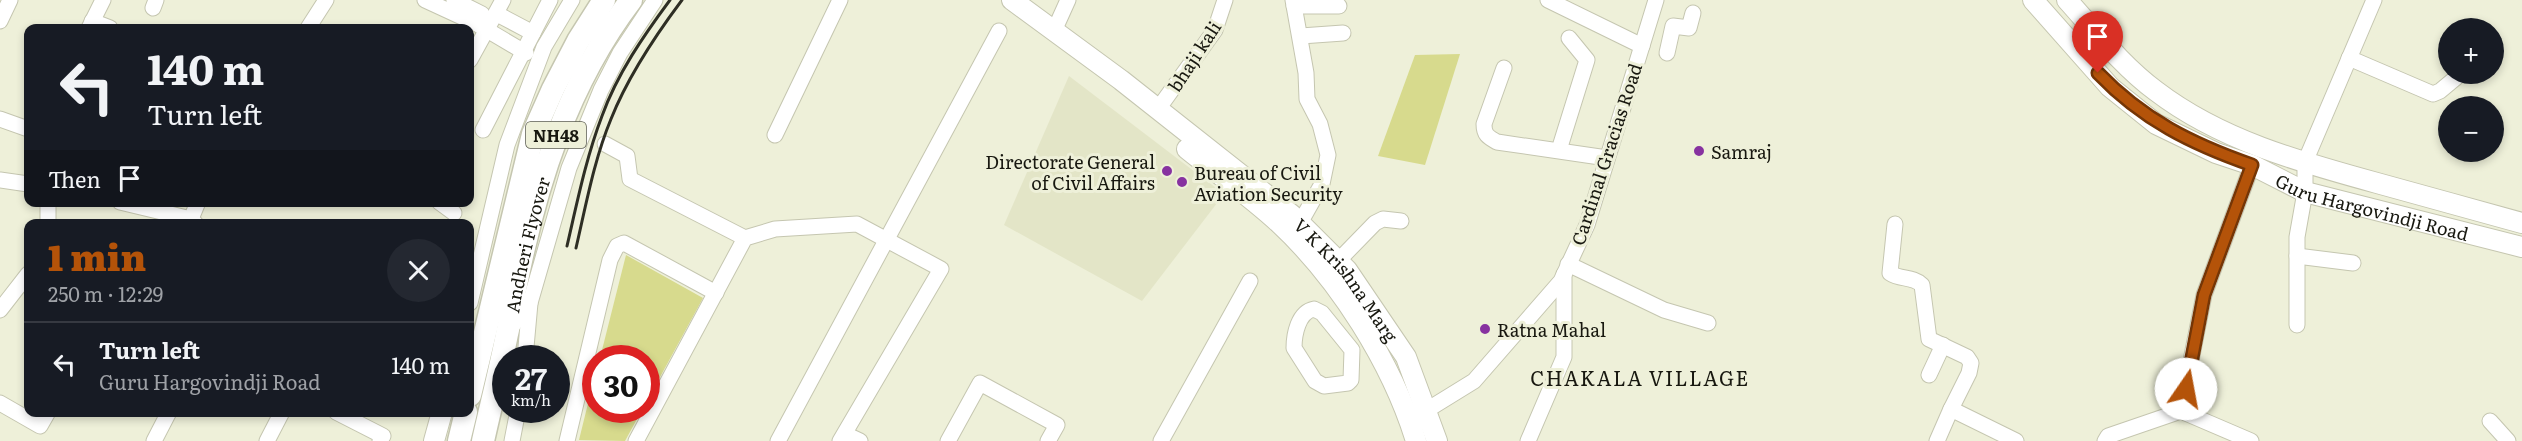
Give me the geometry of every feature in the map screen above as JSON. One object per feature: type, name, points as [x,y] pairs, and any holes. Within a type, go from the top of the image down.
[{"type":"highway","name":"Andheri Flyover","points":[[508,332],[506,282],[533,134],[578,41],[604,0]]},
{"type":"highway","name":"Andheri Flyover","points":[[478,320],[506,282],[554,140],[572,99],[597,51],[631,0]]},
{"type":"highway","name":"NH48","points":[[474,358],[478,320]]},
{"type":"highway","name":"NH48","points":[[483,441],[508,332]]},
{"type":"highway","points":[[459,441],[464,417]]},
{"type":"main road","name":"V K Krishna Marg","points":[[997,0],[1279,223],[1328,274],[1437,441]]},
{"type":"main road","name":"V K Krishna Marg","points":[[1012,0],[1158,109],[1300,223],[1347,270],[1406,357],[1417,412],[1416,441]]},
{"type":"main road","name":"Guru Hargovindji Road","points":[[2033,0],[2110,87],[2156,123],[2216,153],[2252,165],[2305,192],[2522,247]]},
{"type":"main road","name":"Guru Hargovindji Road","points":[[2067,0],[2117,55],[2163,96],[2190,114],[2239,139],[2305,162],[2522,223]]},
{"type":"main road","points":[[434,441],[441,417]]},
{"type":"street","points":[[0,21],[10,0]]},
{"type":"street","points":[[91,24],[103,0]]},
{"type":"street","points":[[311,24],[326,0]]},
{"type":"street","points":[[483,130],[550,0]]},
{"type":"street","points":[[474,286],[507,145],[544,47],[572,0]]},
{"type":"street","points":[[526,345],[530,303],[569,168],[601,90],[620,53],[655,0]]},
{"type":"street","points":[[775,135],[840,0]]},
{"type":"street","points":[[1054,31],[1068,0]]},
{"type":"street","name":"bhaji kali","points":[[1158,109],[1215,30],[1225,0]]},
{"type":"street","points":[[1548,0],[1642,46]]},
{"type":"street","name":"Cardinal Gracias Road","points":[[1417,412],[1474,381],[1561,281],[1587,225],[1656,0]]},
{"type":"street","points":[[2297,325],[2297,237],[2305,192],[2305,162],[2374,0]]},
{"type":"street","points":[[433,1],[456,5],[485,20],[525,52]]},
{"type":"street","points":[[1300,223],[1322,184],[1328,155],[1320,124],[1307,99],[1297,3],[1339,6]]},
{"type":"street","points":[[474,49],[485,20],[503,5],[533,33]]},
{"type":"street","points":[[1650,21],[1689,28],[1694,13]]},
{"type":"street","points":[[1667,53],[1673,26]]},
{"type":"street","points":[[778,441],[999,31]]},
{"type":"street","points":[[1300,36],[1343,33]]},
{"type":"street","points":[[1559,150],[1587,60],[1569,38]]},
{"type":"street","points":[[2349,58],[2433,94],[2448,84]]},
{"type":"street","points":[[1504,68],[1484,124],[1484,132],[1488,137],[1497,142],[1607,158]]},
{"type":"street","points":[[0,119],[24,128]]},
{"type":"street","points":[[605,144],[627,156],[630,178],[745,238],[775,229],[857,224],[941,269],[843,437],[860,441]]},
{"type":"street","points":[[2181,411],[2204,295],[2252,165]]},
{"type":"street","points":[[0,180],[24,183]]},
{"type":"street","points":[[139,207],[185,219]]},
{"type":"street","points":[[446,207],[454,213]]},
{"type":"street","points":[[1338,261],[1374,223],[1383,219],[1401,220]]},
{"type":"street","points":[[1895,224],[1890,273],[1894,276],[1917,280],[1922,285],[1929,339],[1967,357],[1971,363],[1969,373],[1937,441]]},
{"type":"street","points":[[636,441],[745,238]]},
{"type":"street","points":[[567,441],[610,260],[617,246],[624,243],[716,293]]},
{"type":"street","points":[[2297,256],[2354,263]]},
{"type":"street","points":[[1528,441],[1564,357],[1566,269],[1664,310],[1708,323]]},
{"type":"street","points":[[0,310],[24,279]]},
{"type":"street","points":[[1161,441],[1250,280]]},
{"type":"street","points":[[508,332],[530,303]]},
{"type":"street","points":[[1326,317],[1346,303]]},
{"type":"street","points":[[1307,310],[1317,310],[1326,317],[1342,337],[1353,352],[1351,381],[1324,386],[1319,384],[1293,344],[1300,319],[1307,310]]},
{"type":"street","points":[[1342,337],[1360,325]]},
{"type":"street","points":[[1929,375],[1943,345]]},
{"type":"street","points":[[948,441],[980,383],[1057,425],[1048,441]]},
{"type":"street","points":[[0,403],[24,417]]},
{"type":"street","points":[[1951,409],[2016,441]]},
{"type":"street","points":[[2105,441],[2109,436],[2181,411],[2251,441]]},
{"type":"street","points":[[24,417],[40,426],[45,417]]},
{"type":"street","points":[[154,441],[166,417]]},
{"type":"street","points":[[267,441],[279,417]]},
{"type":"street","points":[[345,417],[381,438]]},
{"type":"street","points":[[2490,421],[2508,441]]},
{"type":"street","points":[[512,441],[516,423]]},
{"type":"shaded area","points":[[1069,76],[1224,194],[1142,301],[1004,225]]},
{"type":"green space","points":[[1460,54],[1425,165],[1378,156],[1415,55]]},
{"type":"green space","points":[[626,255],[703,298],[660,377],[660,345],[603,345]]},
{"type":"green space","points":[[583,423],[635,423],[625,441],[579,440]]},
{"type":"railway","points":[[567,246],[587,164],[608,100],[632,55],[670,0]]},
{"type":"railway","points":[[576,248],[595,166],[618,103],[643,57],[682,0]]},
{"type":"place","name":"Samraj","points":[[1699,151]]},
{"type":"place","name":"Directorate General of Civil Affairs","points":[[1167,171]]},
{"type":"place","name":"Bureau of Civil Aviation Security","points":[[1182,182]]},
{"type":"place","name":"Ratna Mahal","points":[[1485,329]]},
{"type":"district","name":"CHAKALA VILLAGE","points":[[1640,377]]},
{"type":"route","points":[[2098,73],[2110,87],[2156,123],[2216,153],[2252,165],[2217,254],[2204,295],[2186,389]]}]
